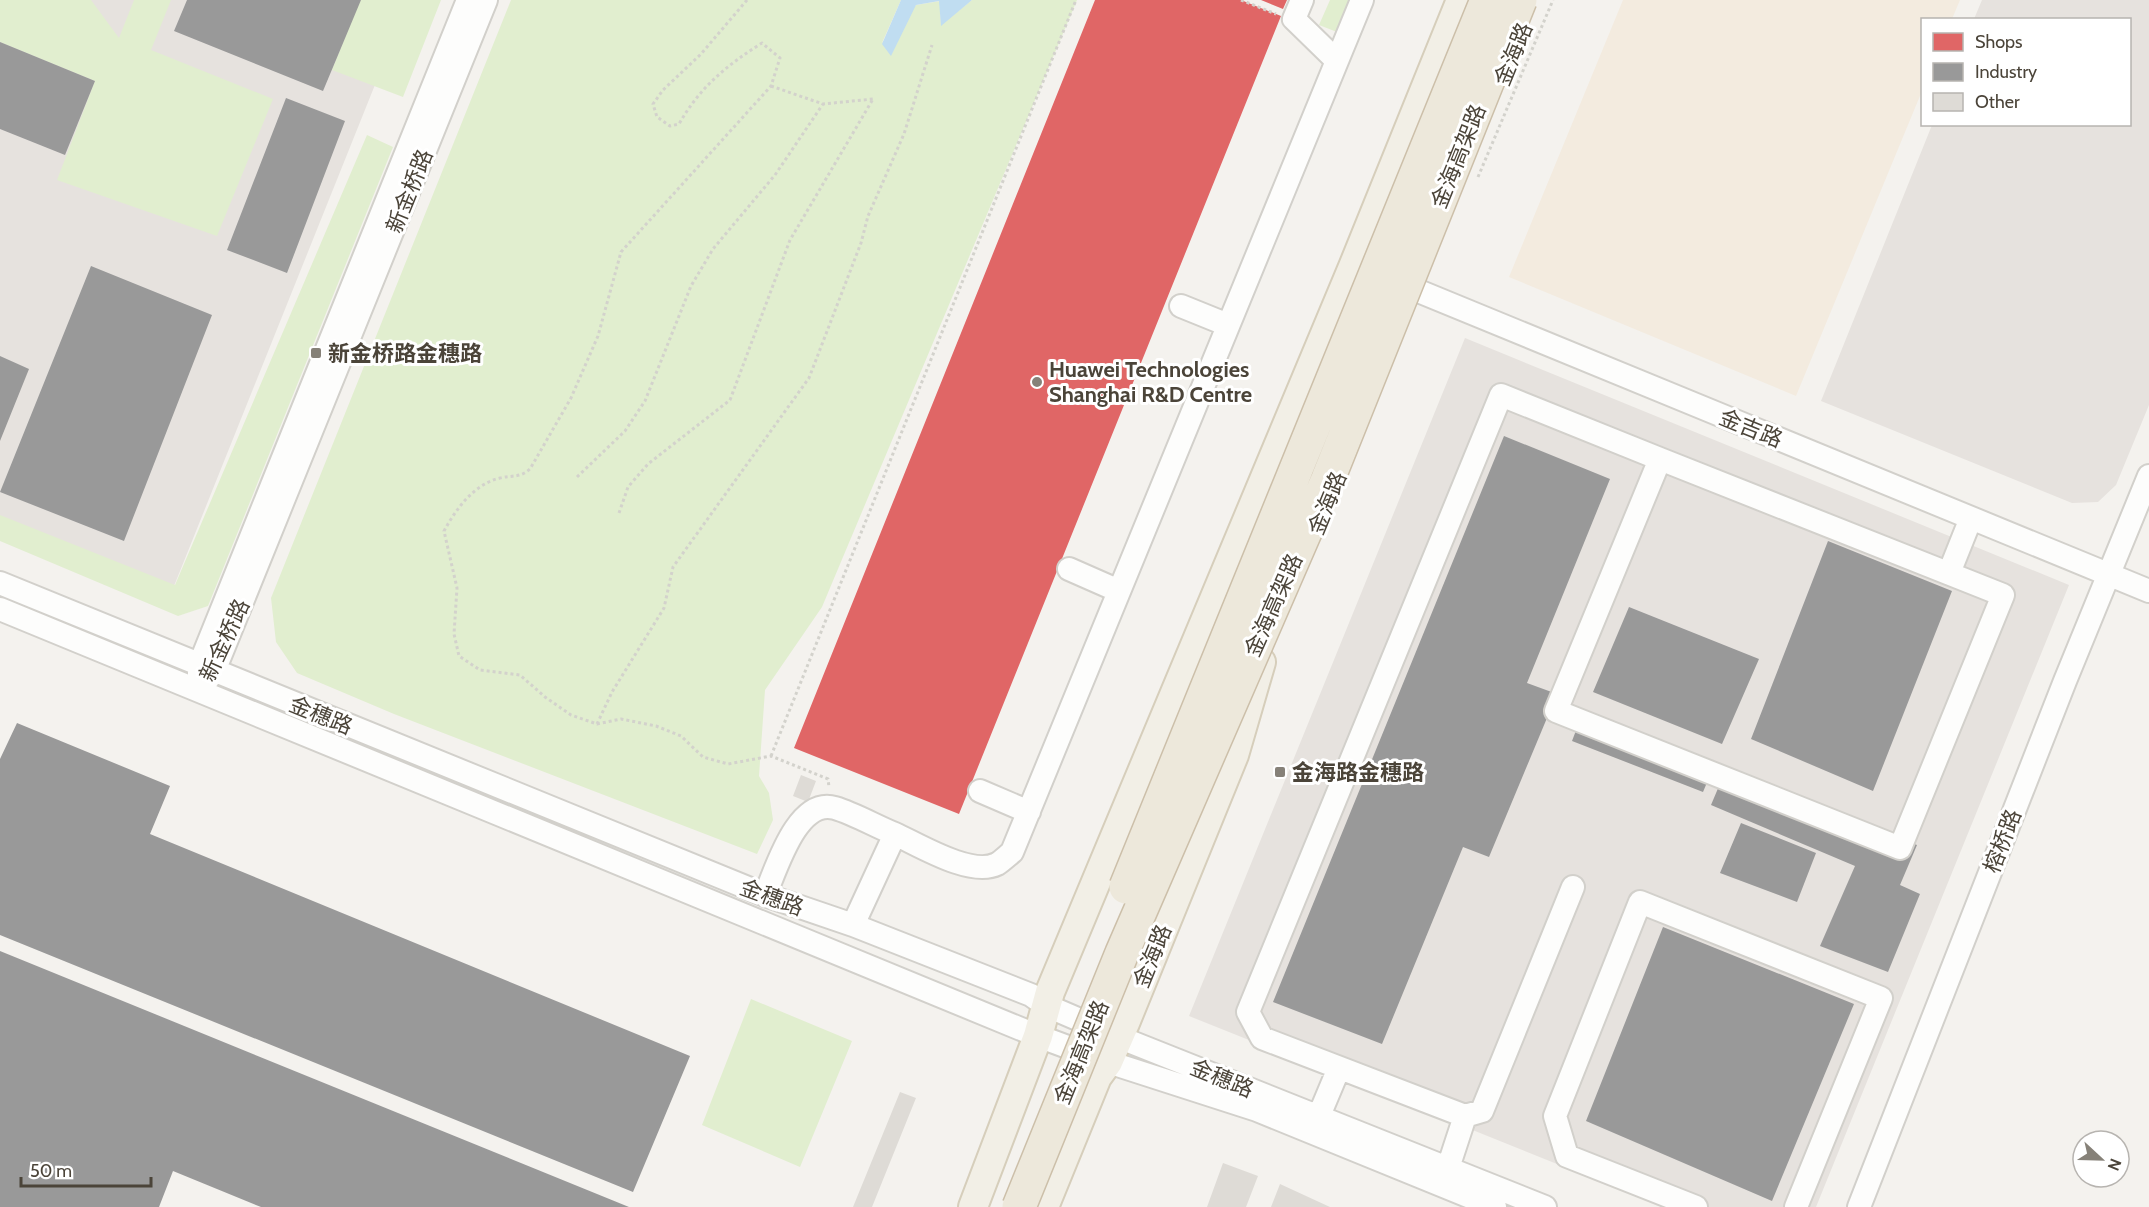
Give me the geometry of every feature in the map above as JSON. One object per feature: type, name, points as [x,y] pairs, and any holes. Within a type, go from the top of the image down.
[{"type":"highway","name":"金海高架路","points":[[996,1207],[1487,0]]},
{"type":"highway","name":"金海高架路","points":[[1019,1207],[1122,953],[1328,479],[1520,0]]},
{"type":"highway","points":[[1030,1207],[1163,892]]},
{"type":"main road","points":[[973,1207],[1038,1036],[1046,1005],[1353,267],[1461,0]]},
{"type":"main road","name":"金海路","points":[[1044,1207],[1097,1077],[1108,1062],[1120,1036],[1234,755],[1260,665],[1534,0]]},
{"type":"street","name":"新金桥路","points":[[199,691],[468,0]]},
{"type":"street","name":"新金桥路","points":[[206,669],[486,0]]},
{"type":"street","points":[[765,895],[791,833],[816,809],[833,807],[960,863],[978,868],[996,864],[1012,852],[1362,0]]},
{"type":"street","points":[[1298,9],[1336,60]]},
{"type":"street","name":"金吉路","points":[[1353,267],[1415,290],[2149,591]]},
{"type":"street","points":[[1181,306],[1228,325]]},
{"type":"street","points":[[1573,887],[1482,1111],[1465,1116],[1262,1038],[1248,1012],[1501,395],[2003,595],[1900,848],[1556,711],[1660,459]]},
{"type":"street","name":"榕桥路","points":[[1859,1207],[2149,477]]},
{"type":"street","points":[[1949,573],[1971,518]]},
{"type":"street","points":[[1069,569],[1119,591]]},
{"type":"street","name":"金穗路","points":[[0,583],[206,669],[765,895],[853,925],[1031,995],[1046,1005],[1120,1036],[1495,1207]]},
{"type":"street","name":"金穗路","points":[[0,609],[1038,1036],[1108,1062],[1257,1110],[1316,1125],[1448,1168],[1545,1207]]},
{"type":"street","points":[[980,791],[1029,812]]},
{"type":"street","points":[[853,925],[895,834]]},
{"type":"street","points":[[1696,1207],[1672,1203],[1567,1156],[1555,1116],[1640,902],[1881,998],[1796,1207]]},
{"type":"street","points":[[1316,1125],[1339,1068]]},
{"type":"street","points":[[1448,1168],[1465,1116]]},
{"type":"path","points":[[747,0],[700,54],[663,90],[653,104],[657,117],[670,126],[679,124],[693,100],[720,70],[762,43],[780,58],[771,86],[621,252],[598,336],[571,398],[530,469],[521,476],[500,478],[487,483],[458,505],[444,531],[457,588],[454,634],[459,656],[480,670],[520,675],[545,698],[571,715],[597,723],[621,719],[656,726],[681,736],[703,757],[728,764],[771,756],[828,779],[833,807]]},
{"type":"path","points":[[771,756],[1076,0]]},
{"type":"path","points":[[1241,0],[1281,16],[1298,9]]},
{"type":"path","points":[[1474,186],[1553,0]]},
{"type":"path","points":[[597,723],[612,692],[664,608],[673,567],[809,378],[861,243],[867,216],[904,134],[932,45]]},
{"type":"path","points":[[619,513],[628,487],[648,464],[730,400],[790,240],[873,99],[822,104],[771,86]]},
{"type":"path","points":[[577,477],[625,431],[645,401],[691,286],[713,249],[775,175],[822,104]]},
{"type":"shaded area","points":[[0,0],[409,0],[174,586],[0,516]]},
{"type":"shaded area","points":[[1623,0],[1960,0],[1952,18],[1921,18],[1921,93],[1796,396],[1509,277]]},
{"type":"shaded area","points":[[1982,0],[2149,0],[2149,405],[2116,485],[2098,502],[2072,503],[1821,401],[1932,126],[2131,126],[2131,18],[1974,18]]},
{"type":"shaded area","points":[[1465,338],[2069,585],[1816,1207],[1664,1207],[1189,1016]]},
{"type":"green space","points":[[0,0],[91,0],[119,38],[134,0],[171,0],[151,50],[273,99],[217,236],[57,180],[95,81],[0,42]]},
{"type":"green space","points":[[360,0],[441,0],[403,97],[332,70]]},
{"type":"green space","points":[[511,0],[901,0],[882,43],[916,5],[940,1],[941,25],[972,0],[1077,0],[822,607],[765,690],[759,776],[769,793],[773,820],[757,854],[394,714],[297,673],[276,642],[271,598]]},
{"type":"green space","points":[[1330,0],[1350,0],[1337,32],[1319,25]]},
{"type":"green space","points":[[367,135],[393,147],[208,606],[178,616],[0,541],[0,515],[175,585]]},
{"type":"green space","points":[[751,999],[852,1041],[800,1167],[702,1125]]},
{"type":"water","points":[[901,0],[972,0],[941,26],[939,1],[916,5],[891,56],[882,44]]},
{"type":"building: Shops","name":"Huawei Technologies Shanghai R&D Centre","points":[[1095,0],[1241,0],[1281,16],[959,814],[794,748]]},
{"type":"building: Shops","points":[[1261,0],[1287,0],[1283,9]]},
{"type":"building: Industry","points":[[187,0],[361,0],[323,91],[174,31]]},
{"type":"building: Industry","points":[[0,42],[95,81],[65,155],[0,129]]},
{"type":"building: Industry","points":[[286,98],[345,121],[287,273],[227,250]]},
{"type":"building: Industry","points":[[91,266],[212,315],[124,541],[0,492]]},
{"type":"building: Industry","points":[[0,356],[29,369],[0,441]]},
{"type":"building: Industry","points":[[1504,436],[1610,479],[1527,683],[1557,694],[1489,857],[1463,847],[1382,1044],[1273,1002]]},
{"type":"building: Industry","points":[[1828,541],[1952,591],[1873,791],[1751,739]]},
{"type":"building: Industry","points":[[1629,607],[1759,659],[1722,744],[1593,692]]},
{"type":"building: Industry","points":[[1580,720],[1711,773],[1703,792],[1572,741]]},
{"type":"building: Industry","points":[[17,723],[170,786],[150,834],[690,1056],[633,1192],[0,935],[0,759]]},
{"type":"building: Industry","points":[[1727,767],[1917,845],[1900,885],[1920,894],[1888,972],[1820,946],[1855,866],[1711,805]]},
{"type":"building: Industry","points":[[1741,823],[1816,853],[1797,902],[1720,873]]},
{"type":"building: Industry","points":[[1663,927],[1854,1004],[1772,1201],[1586,1121]]},
{"type":"building: Industry","points":[[0,951],[629,1207],[261,1207],[173,1171],[159,1207],[0,1207]]},
{"type":"building: Other","points":[[801,775],[816,781],[808,802],[793,796]]},
{"type":"building: Other","points":[[900,1092],[916,1098],[872,1207],[853,1207]]},
{"type":"building: Other","points":[[1223,1163],[1258,1176],[1246,1207],[1207,1207]]},
{"type":"building: Other","points":[[1280,1184],[1330,1207],[1271,1207]]},
{"type":"place","name":"新金桥路金穗路","points":[[316,353]]},
{"type":"place","name":"Huawei Technologies Shanghai R&D Centre","points":[[1037,382]]},
{"type":"place","name":"金海路金穗路","points":[[1280,772]]}]
